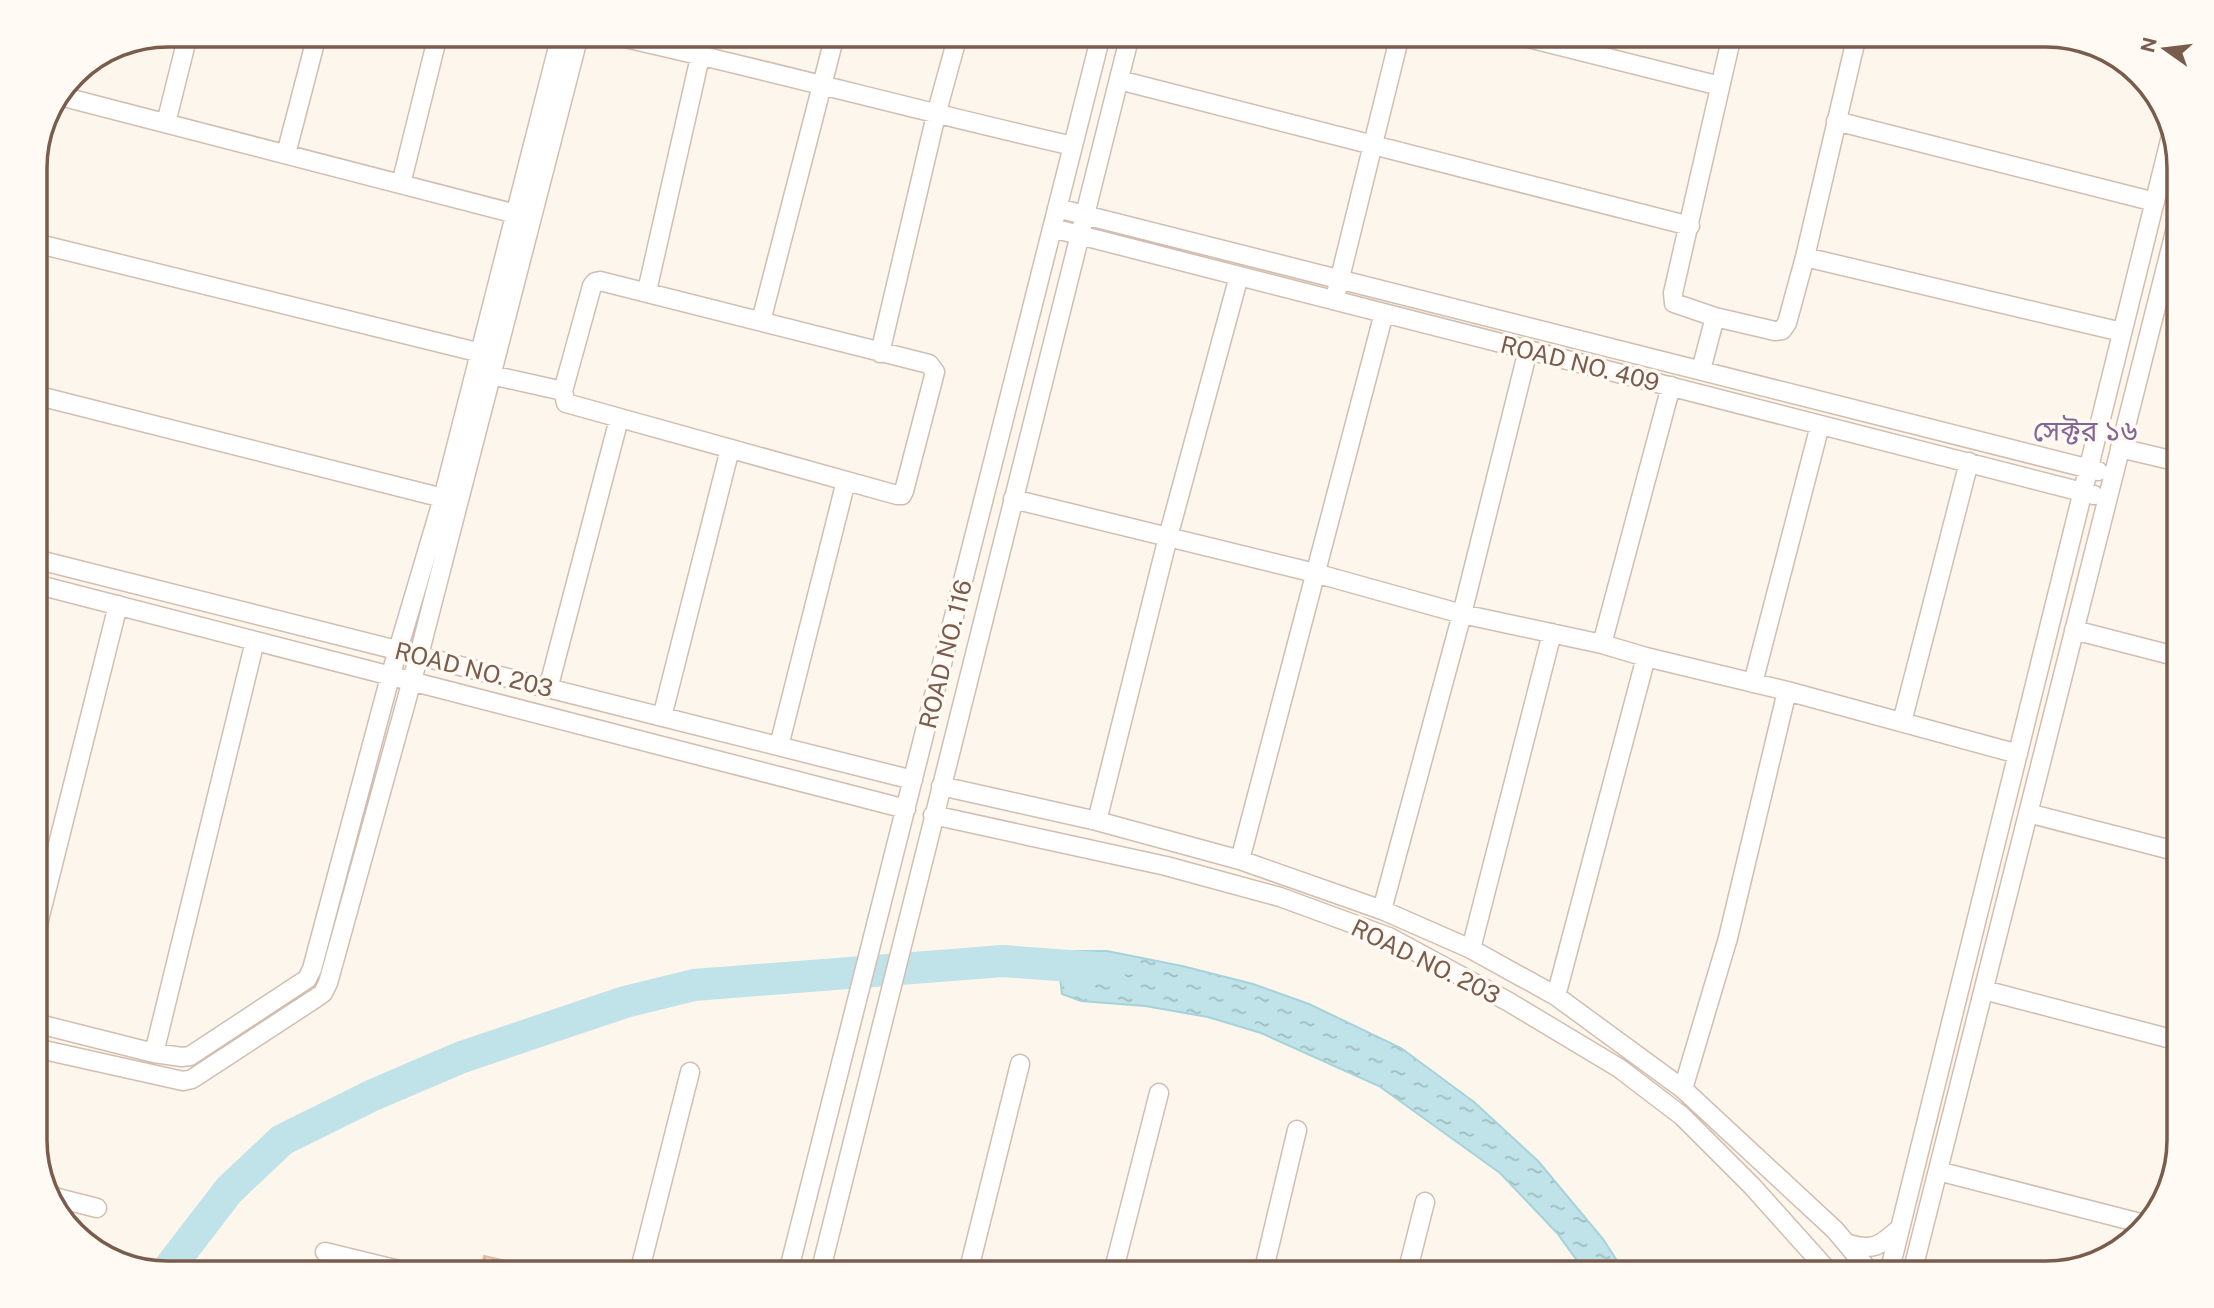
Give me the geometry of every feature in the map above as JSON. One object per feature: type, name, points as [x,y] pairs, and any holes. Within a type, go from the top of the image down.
[{"type":"street","points":[[166,123],[185,47]]},
{"type":"street","points":[[286,154],[314,47]]},
{"type":"street","points":[[401,184],[435,47]]},
{"type":"street","points":[[48,1026],[154,1053],[190,1056],[307,979],[312,969],[390,677],[443,498],[558,47]]},
{"type":"street","points":[[48,1051],[175,1082],[183,1081],[192,1079],[323,993],[332,970],[419,655],[576,47]]},
{"type":"street","points":[[667,47],[936,115],[1073,146]]},
{"type":"street","points":[[647,291],[702,47]]},
{"type":"street","points":[[761,321],[832,47]]},
{"type":"street","points":[[880,353],[955,47]]},
{"type":"street","name":"ROAD NO. 116","points":[[791,1261],[1098,47]]},
{"type":"street","name":"ROAD NO. 116","points":[[823,1261],[1127,47]]},
{"type":"street","points":[[1335,300],[1397,47]]},
{"type":"street","points":[[1564,47],[1720,86]]},
{"type":"street","points":[[1729,47],[1673,293],[1674,303],[1715,317],[1774,331],[1782,330],[1787,323],[1854,47]]},
{"type":"street","points":[[1119,80],[1690,226]]},
{"type":"street","points":[[70,99],[516,214]]},
{"type":"street","points":[[1836,121],[2155,202]]},
{"type":"street","points":[[1892,1261],[2166,158]]},
{"type":"street","name":"ROAD NO. 409","points":[[1057,208],[2113,474]]},
{"type":"street","name":"ROAD NO. 409","points":[[1052,228],[2108,498]]},
{"type":"street","points":[[48,246],[481,353]]},
{"type":"street","points":[[1805,257],[2122,332]]},
{"type":"street","points":[[1097,821],[1168,537],[1239,276]]},
{"type":"street","points":[[595,282],[647,291],[761,321],[929,364],[935,372],[902,495],[566,403],[563,391],[595,282]]},
{"type":"street","points":[[1915,1261],[2113,474],[2166,290]]},
{"type":"street","points":[[1240,860],[1384,313]]},
{"type":"street","points":[[1702,370],[1715,317]]},
{"type":"street","points":[[1382,909],[1462,614],[1528,350]]},
{"type":"street","points":[[491,375],[563,391]]},
{"type":"street","points":[[1602,644],[1671,386]]},
{"type":"street","points":[[48,398],[443,498]]},
{"type":"street","points":[[548,689],[619,419]]},
{"type":"street","points":[[1753,683],[1820,425]]},
{"type":"street","points":[[2120,448],[2166,460]]},
{"type":"street","points":[[662,717],[730,449]]},
{"type":"street","points":[[1902,722],[1969,463]]},
{"type":"street","points":[[779,746],[846,481]]},
{"type":"street","points":[[1013,499],[1315,573],[1462,614],[1602,644],[2018,754]]},
{"type":"street","name":"ROAD NO. 203","points":[[48,562],[913,780]]},
{"type":"street","name":"ROAD NO. 203","points":[[48,587],[906,808]]},
{"type":"street","points":[[48,884],[118,605]]},
{"type":"street","points":[[2074,630],[2167,654]]},
{"type":"street","points":[[1471,948],[1552,633]]},
{"type":"street","points":[[154,1053],[255,640]]},
{"type":"street","points":[[1556,996],[1646,657]]},
{"type":"street","points":[[1683,1089],[1728,938],[1787,691]]},
{"type":"street","points":[[941,786],[1097,821],[1240,860],[1382,909],[1471,948],[1556,996],[1683,1089],[1846,1243],[1861,1261]]},
{"type":"street","points":[[2028,813],[2167,849]]},
{"type":"street","name":"ROAD NO. 203","points":[[933,815],[1191,872],[1280,897],[1389,937],[1508,1002],[1619,1068],[1682,1116],[1752,1186],[1819,1261]]},
{"type":"street","points":[[1983,990],[2167,1038]]},
{"type":"street","points":[[971,1261],[1020,1064]]},
{"type":"street","points":[[642,1261],[690,1072]]},
{"type":"street","points":[[1116,1261],[1159,1093]]},
{"type":"street","points":[[1266,1261],[1297,1130]]},
{"type":"street","points":[[1938,1171],[2134,1221]]},
{"type":"street","points":[[64,1200],[97,1208]]},
{"type":"street","points":[[1410,1261],[1425,1202]]},
{"type":"street","points":[[1846,1243],[1863,1249],[1877,1247],[1900,1228]]},
{"type":"street","points":[[325,1252],[362,1261]]},
{"type":"water","points":[[1074,951],[1107,951],[1182,966],[1253,984],[1309,1004],[1401,1048],[1474,1102],[1538,1161],[1603,1239],[1617,1261],[1577,1261],[1557,1233],[1500,1173],[1379,1086],[1261,1033],[1208,1017],[1145,1006],[1081,1001],[1062,994],[1060,977]]},
{"type":"building","points":[[484,1256],[506,1261],[483,1261]]},
{"type":"waterway","points":[[174,1261],[229,1190],[282,1140],[373,1095],[462,1057],[625,1002],[694,985],[1003,961],[1110,969]]},
{"type":"district","name":"সেক্টর ১৬","points":[[2085,430]]}]
